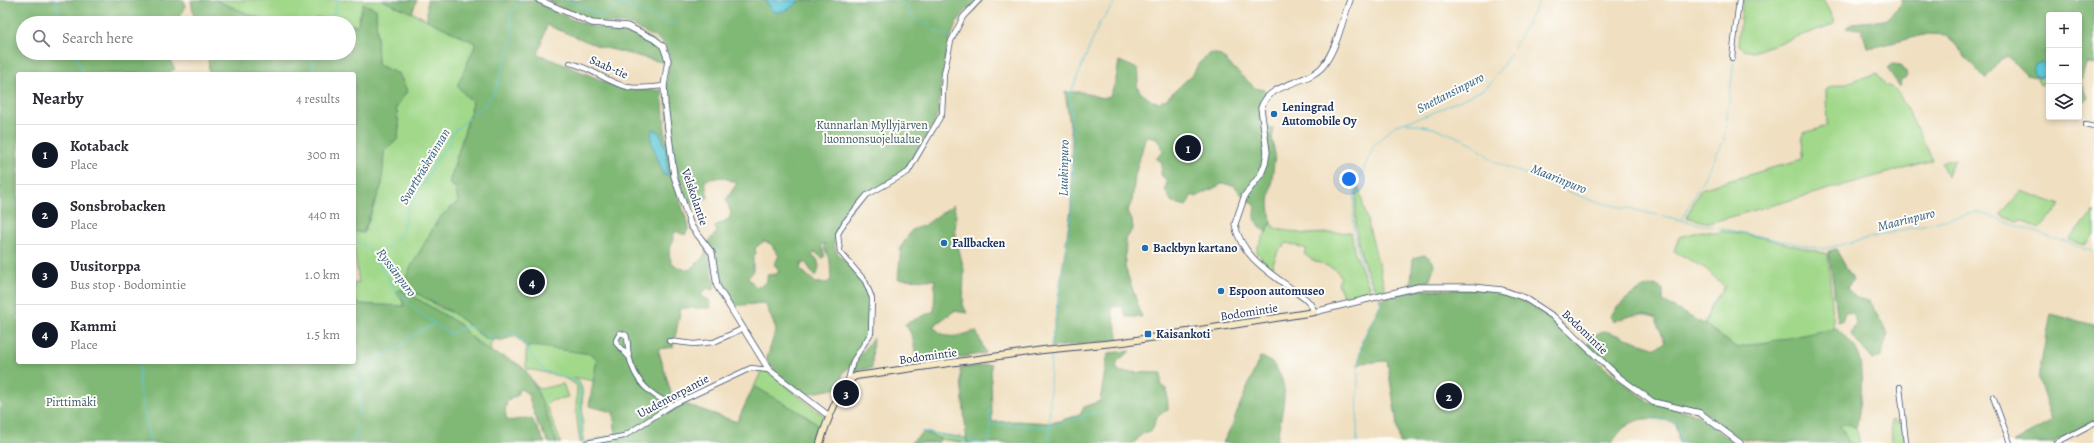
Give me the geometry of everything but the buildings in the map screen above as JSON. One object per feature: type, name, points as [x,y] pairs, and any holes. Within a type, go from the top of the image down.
[{"type":"main road","name":"Bodomintie","points":[[848,380],[860,376],[1043,350],[1124,342],[1314,312]]},
{"type":"main road","points":[[820,443],[829,416],[848,380]]},
{"type":"street","name":"Velskolantie","points":[[539,0],[592,24],[627,26],[660,43],[667,55],[664,86],[667,129],[677,184],[691,226],[712,253],[717,286],[742,329],[770,370],[829,416]]},
{"type":"street","points":[[848,380],[854,361],[871,333],[872,298],[865,281],[840,252],[838,234],[867,195],[908,172],[942,114],[944,74],[953,36],[963,17],[979,0]]},
{"type":"street","points":[[1314,312],[1309,302],[1253,260],[1245,247],[1235,224],[1250,185],[1261,174],[1266,164],[1267,152],[1261,108],[1263,102],[1268,95],[1309,76],[1322,66],[1332,50],[1350,0]]},
{"type":"street","points":[[1732,58],[1738,0]]},
{"type":"street","name":"Saab-tie","points":[[570,63],[580,65],[622,86],[636,88],[664,86]]},
{"type":"street","points":[[2085,125],[2094,127]]},
{"type":"street","name":"Bodomintie","points":[[1314,312],[1418,287],[1473,287],[1502,290],[1525,298],[1554,316],[1568,328],[1597,359],[1647,398],[1663,406],[1700,413],[1740,443]]},
{"type":"street","points":[[669,341],[694,344],[714,342],[742,329]]},
{"type":"street","points":[[628,356],[628,340],[626,335],[620,333],[616,343],[628,356],[641,385],[656,397],[672,405]]},
{"type":"street","name":"Uudentorpantie","points":[[586,443],[624,436],[672,405],[751,368],[770,370]]},
{"type":"street","points":[[1900,387],[1906,443]]},
{"type":"street","points":[[1993,397],[2010,443]]},
{"type":"street","points":[[2056,443],[2094,423]]},
{"type":"green space","name":"Pirttimäki","points":[[0,0],[184,0],[185,7],[180,16],[16,16],[16,60],[171,60],[175,69],[170,72],[16,72],[16,364],[356,364],[356,300],[358,304],[404,306],[402,299],[396,292],[401,289],[461,325],[471,337],[484,348],[520,365],[528,374],[538,392],[557,443],[549,443],[537,422],[528,394],[521,389],[518,390],[518,395],[507,401],[505,411],[507,420],[526,418],[532,419],[545,443],[0,443]]},
{"type":"green space","points":[[191,0],[215,0],[253,16],[194,16]]},
{"type":"green space","points":[[215,0],[381,0],[398,6],[475,42],[473,103],[449,183],[456,188],[458,202],[439,218],[405,280],[438,307],[453,313],[486,339],[494,340],[490,344],[491,352],[465,332],[461,325],[401,289],[397,292],[402,299],[404,307],[358,304],[356,300],[356,283],[359,283],[356,263],[356,231],[364,233],[382,184],[384,151],[398,139],[399,125],[396,108],[407,91],[399,74],[378,65],[376,9],[357,26],[356,16],[253,16]]},
{"type":"green space","points":[[381,0],[417,0],[412,13]]},
{"type":"green space","points":[[427,0],[535,0],[555,12],[591,26],[618,27],[635,31],[653,40],[661,48],[664,53],[665,63],[598,46],[547,25],[538,54],[625,90],[662,90],[665,130],[672,177],[689,227],[685,235],[675,231],[669,254],[671,262],[679,268],[689,270],[702,259],[707,250],[715,287],[713,290],[707,288],[701,296],[709,300],[711,308],[681,308],[673,347],[658,349],[673,400],[737,422],[754,386],[806,416],[821,427],[817,443],[619,443],[616,434],[613,412],[589,406],[597,359],[591,354],[533,346],[526,348],[516,336],[502,340],[486,339],[453,313],[410,290],[405,280],[408,272],[439,218],[458,202],[456,188],[449,184],[473,103],[457,86],[475,43],[427,20]]},
{"type":"green space","name":"Kunnarlan Myllyjärven luonnonsuojelualue","points":[[547,0],[765,0],[766,3],[795,5],[800,0],[983,0],[971,14],[968,8],[957,22],[949,41],[942,75],[938,112],[934,124],[904,172],[871,191],[857,202],[836,228],[834,245],[838,254],[863,281],[871,303],[869,334],[849,368],[844,371],[838,388],[802,395],[766,361],[776,329],[765,303],[731,306],[719,285],[707,243],[717,232],[715,226],[729,219],[731,213],[726,200],[737,183],[722,177],[705,180],[708,198],[687,205],[675,164],[668,120],[666,86],[670,58],[665,45],[658,39],[633,26],[623,23],[597,23],[567,11]],"holes":[[[764,241],[771,244],[779,256],[774,264],[779,270],[777,274],[767,275],[767,281],[761,286],[756,287],[748,278],[753,272],[753,257],[756,254],[755,248]],[[825,243],[824,248],[830,261],[831,279],[827,283],[816,283],[800,269],[802,263],[806,263],[814,275],[817,275],[819,266],[817,259],[812,256],[815,252],[822,258],[825,256],[821,246]]]},
{"type":"green space","points":[[1743,0],[1823,0],[1834,20],[1834,24],[1753,52],[1744,50],[1738,44]]},
{"type":"green space","points":[[1901,0],[2094,0],[2094,65],[2086,63],[2082,78],[2082,12],[2046,12],[2046,52],[2044,53],[2046,68],[2042,64],[2038,64],[2035,72],[2036,77],[2026,75],[2008,56],[2001,59],[1985,79],[1947,35],[1928,34],[1875,47],[1867,47],[1862,29],[1846,28],[1852,23],[1885,20],[1903,2]]},
{"type":"green space","points":[[363,3],[376,9],[378,65],[399,74],[407,91],[396,108],[399,125],[398,139],[384,151],[382,184],[363,233],[356,231],[356,72],[209,72],[208,60],[356,60],[357,26]]},
{"type":"green space","points":[[2046,52],[2046,68],[2044,53]]},
{"type":"green space","points":[[1211,53],[1220,55],[1255,88],[1264,90],[1265,95],[1260,103],[1261,125],[1274,129],[1272,138],[1275,154],[1269,203],[1271,223],[1266,233],[1254,219],[1256,206],[1241,194],[1234,185],[1222,184],[1196,197],[1192,195],[1186,206],[1172,202],[1165,190],[1167,181],[1161,175],[1162,162],[1156,159],[1163,151],[1157,138],[1146,136],[1135,175],[1132,201],[1127,212],[1132,220],[1133,229],[1126,239],[1125,267],[1142,317],[1126,317],[1122,306],[1111,307],[1119,340],[1051,347],[1071,209],[1072,138],[1065,92],[1081,92],[1102,98],[1110,96],[1116,80],[1119,61],[1138,69],[1139,76],[1137,86],[1140,92],[1152,101],[1159,102],[1165,100],[1193,74],[1199,63]]},
{"type":"green space","points":[[1892,64],[1901,65],[1907,75],[1905,79],[1901,80],[1900,87],[1887,68]]},
{"type":"green space","points":[[1878,73],[1885,85],[1893,88],[1899,94],[1933,160],[1709,223],[1686,217],[1701,189],[1802,159],[1803,133],[1827,126],[1826,89]]},
{"type":"green space","points":[[2046,74],[2046,82],[2040,85],[2037,78],[2045,76]]},
{"type":"green space","points":[[2082,84],[2088,98],[2082,104]]},
{"type":"green space","points":[[1955,159],[1947,175],[1947,176],[1941,162]]},
{"type":"green space","points":[[1358,185],[1385,289],[1378,292],[1365,266],[1358,240],[1356,227],[1356,200]]},
{"type":"green space","points":[[2021,191],[2061,205],[2039,229],[2022,220],[2018,222],[2000,215]]},
{"type":"green space","points":[[953,205],[956,214],[955,233],[964,270],[963,305],[967,313],[954,311],[933,326],[938,331],[948,336],[958,336],[976,331],[986,353],[915,365],[913,338],[905,324],[934,311],[935,280],[898,279],[901,247],[912,230],[925,225]]},
{"type":"green space","points":[[2094,212],[2094,234],[2085,245],[2068,240]]},
{"type":"green space","points":[[1271,223],[1276,229],[1306,234],[1351,232],[1354,251],[1370,290],[1344,299],[1338,283],[1341,277],[1335,269],[1312,260],[1304,254],[1307,249],[1287,243],[1278,251],[1271,269],[1257,253],[1257,248]]},
{"type":"green space","points":[[1702,231],[1742,233],[1828,254],[1834,330],[1737,348],[1704,324],[1712,304],[1725,287],[1706,269],[1674,251],[1679,237]]},
{"type":"green space","points":[[1836,249],[1853,280],[1847,288],[1856,298],[1869,301],[1888,334],[1880,357],[1873,360],[1850,333],[1856,325],[1854,314],[1845,312],[1842,321],[1838,322],[1829,251]]},
{"type":"green space","points":[[1424,255],[1434,263],[1430,281],[1409,285],[1411,282],[1413,258]]},
{"type":"green space","points":[[1655,285],[1663,290],[1663,302],[1704,324],[1737,348],[1837,328],[1856,349],[1859,356],[1861,400],[1856,428],[1849,424],[1840,425],[1849,443],[1777,442],[1740,438],[1728,431],[1699,409],[1689,405],[1666,403],[1652,398],[1642,393],[1622,378],[1587,346],[1592,337],[1605,331],[1656,348],[1665,343],[1656,318],[1645,315],[1634,315],[1613,322],[1610,316],[1619,305],[1630,296],[1642,289]]},
{"type":"green space","points":[[1484,289],[1511,295],[1531,305],[1567,329],[1605,368],[1648,401],[1698,415],[1734,443],[1679,443],[1676,423],[1666,420],[1648,419],[1640,420],[1625,427],[1612,443],[1400,443],[1387,361],[1362,363],[1358,366],[1362,341],[1381,303],[1379,299],[1419,290]]},
{"type":"green space","points":[[2051,314],[2094,325],[2094,421],[2053,443],[2012,443],[2052,421],[2038,378]]},
{"type":"green space","points":[[873,337],[872,368],[852,371],[856,362]]},
{"type":"green space","points":[[528,345],[658,349],[673,400],[737,422],[763,368],[824,416],[815,443],[584,443],[616,434],[610,384],[573,377],[579,382],[582,389],[583,442],[580,443],[576,410],[577,386],[567,379],[526,369],[526,348]]},
{"type":"green space","points":[[1131,351],[1118,360],[1116,367],[1120,372],[1161,373],[1161,386],[1167,389],[1168,409],[1157,417],[1152,430],[1141,435],[1134,443],[967,443],[960,369],[991,364],[992,422],[1017,421],[1052,423],[1080,415],[1084,407],[1100,401],[1108,353]]},
{"type":"green space","points":[[1260,357],[1270,361],[1277,369],[1282,380],[1284,390],[1277,443],[1223,443],[1234,421]]},
{"type":"green space","points":[[532,381],[539,389],[563,384],[568,397],[550,401],[546,405],[561,443],[557,443]]},
{"type":"green space","points":[[1893,420],[1902,426],[1905,443],[1892,443],[1891,421]]},
{"type":"green space","points":[[1839,424],[1849,424],[1856,428],[1860,443],[1849,443]]},
{"type":"green space","points":[[924,432],[966,438],[967,443],[940,439]]},
{"type":"green space","points":[[924,432],[940,439],[938,443],[910,443]]},
{"type":"water","points":[[765,0],[800,0],[788,9],[780,12],[773,12]]},
{"type":"water","points":[[2037,63],[2043,63],[2045,65],[2046,74],[2043,77],[2037,77],[2033,73],[2033,67]]},
{"type":"water","points":[[652,129],[657,130],[665,145],[668,170],[667,175],[664,176],[651,141]]},
{"type":"waterway","points":[[55,0],[61,16]]},
{"type":"waterway","points":[[332,16],[338,0]]},
{"type":"waterway","name":"Svartträskrännan","points":[[377,257],[399,237],[407,211],[440,155],[448,147],[453,132],[487,103],[495,90],[514,35],[510,14],[522,0]]},
{"type":"waterway","points":[[567,0],[601,16],[623,4],[670,24],[675,21]]},
{"type":"waterway","points":[[901,0],[910,11],[912,17]]},
{"type":"waterway","name":"Luukinpuro","points":[[1051,346],[1072,210],[1073,138],[1070,95],[1099,24],[1117,0]]},
{"type":"waterway","name":"Snettansinpuro","points":[[1514,47],[1540,0]]},
{"type":"waterway","points":[[933,29],[939,33]]},
{"type":"waterway","points":[[943,34],[950,36]]},
{"type":"waterway","name":"Snettansinpuro","points":[[1359,180],[1374,145],[1394,126],[1430,114],[1480,91],[1490,84],[1511,53]]},
{"type":"waterway","points":[[78,60],[82,72]]},
{"type":"waterway","points":[[312,72],[313,60]]},
{"type":"waterway","points":[[1682,218],[1724,141],[1734,60]]},
{"type":"waterway","name":"Maarinpuro","points":[[1408,123],[1438,129],[1472,143],[1495,162],[1593,201],[1713,227]]},
{"type":"waterway","points":[[1357,183],[1353,211],[1355,238],[1362,265],[1375,289]]},
{"type":"waterway","name":"Maarinpuro","points":[[1719,228],[1823,249],[1977,212],[2094,252]]},
{"type":"waterway","name":"Ryssänpuro","points":[[356,240],[377,257],[382,269],[395,289],[417,311],[448,333],[453,333],[458,329],[469,326],[490,337],[516,334],[544,371],[574,381],[580,387],[581,442]]},
{"type":"waterway","points":[[1358,366],[1362,341],[1381,303],[1380,299]]},
{"type":"waterway","points":[[357,419],[360,411],[358,387],[362,373],[376,357],[397,349],[416,333],[435,324]]},
{"type":"waterway","name":"Luukinpuro","points":[[1049,443],[1051,352]]},
{"type":"waterway","points":[[140,364],[139,386],[150,443]]},
{"type":"waterway","points":[[1357,443],[1358,370]]},
{"type":"waterway","points":[[990,410],[990,443]]},
{"type":"waterway","name":"Luukinpuro","points":[[991,424],[1049,427],[1098,412]]},
{"type":"waterway","points":[[1652,419],[1678,422],[1681,443]]},
{"type":"waterway","points":[[354,443],[357,425]]},
{"type":"waterway","points":[[921,431],[981,443]]},
{"type":"waterway","points":[[986,443],[990,440]]},
{"type":"place","name":"Leningrad Automobile Oy","points":[[1274,114]]},
{"type":"place","name":"Kotaback","points":[[1188,148]]},
{"type":"place","name":"Fallbacken","points":[[944,243]]},
{"type":"place","name":"Backbyn kartano","points":[[1145,248]]},
{"type":"place","name":"Kammi","points":[[532,282]]},
{"type":"place","name":"Espoon automuseo","points":[[1221,291]]},
{"type":"place","name":"Kaisankoti","points":[[1148,334]]},
{"type":"place","name":"Uusitorppa","points":[[846,393]]},
{"type":"place","name":"Sonsbrobacken","points":[[1449,396]]}]
